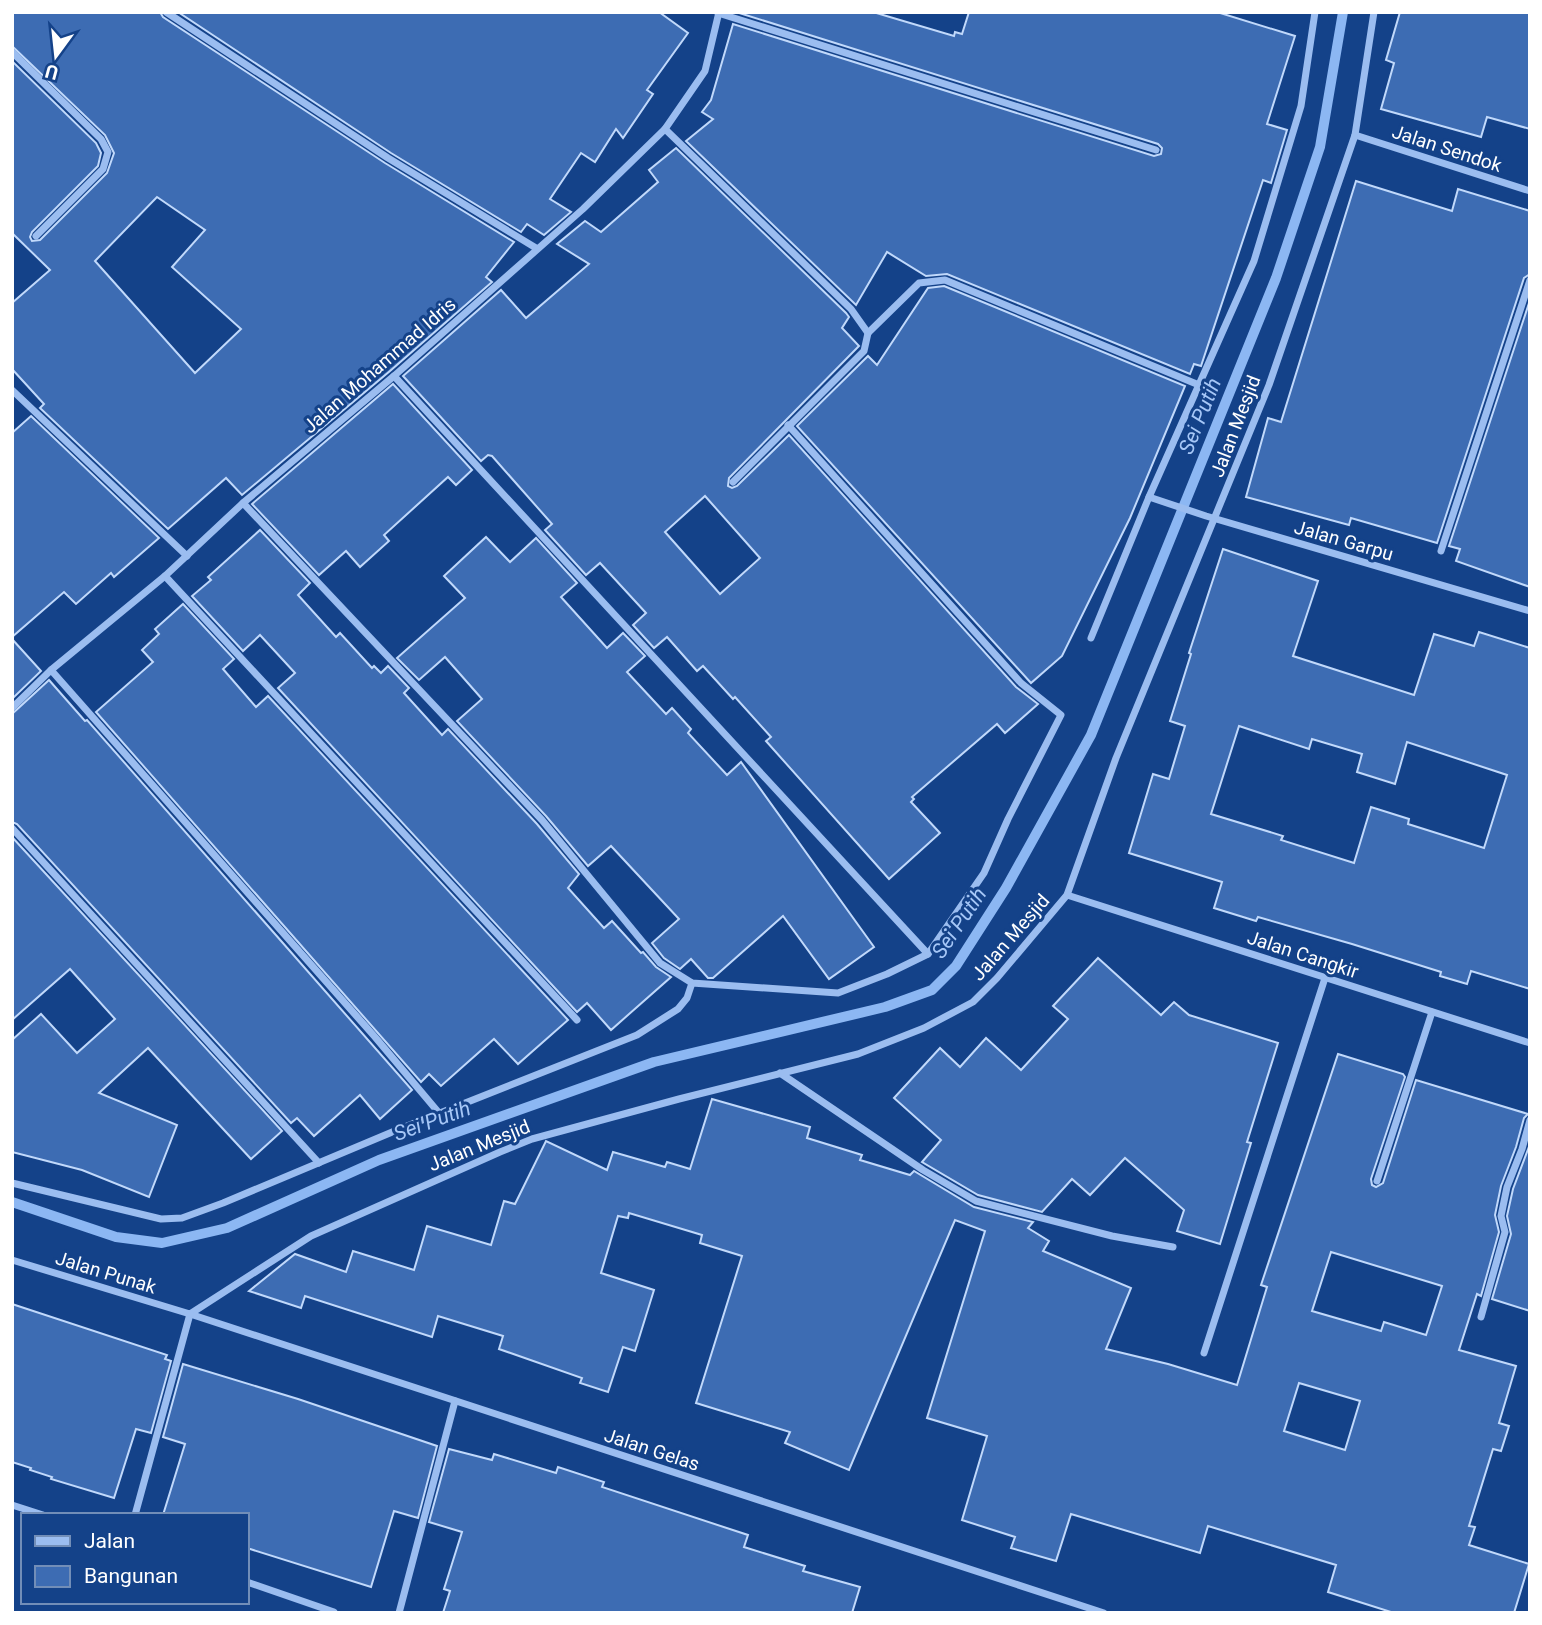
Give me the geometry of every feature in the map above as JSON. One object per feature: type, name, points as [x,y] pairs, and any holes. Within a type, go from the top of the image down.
[{"type":"street","points":[[166,12],[388,158],[536,248]]},
{"type":"street","points":[[1091,638],[1254,261],[1301,106],[1315,12]]},
{"type":"street","name":"Jalan Mesjid","points":[[190,1314],[311,1236],[522,1144],[858,1054],[924,1028],[974,1002],[997,978],[1067,895],[1116,758],[1269,385],[1354,135],[1374,12]]},
{"type":"street","points":[[719,13],[1156,150]]},
{"type":"street","name":"Jalan Mohammad Idris","points":[[12,708],[51,670],[165,576],[243,503],[394,376],[583,209],[665,129],[705,71],[719,13]]},
{"type":"street","points":[[12,52],[101,139],[108,152],[103,169],[36,236]]},
{"type":"street","points":[[665,129],[851,309],[868,333]]},
{"type":"street","name":"Jalan Sendok","points":[[1354,135],[1530,191]]},
{"type":"street","points":[[733,482],[864,351],[868,333],[919,283],[945,280],[1199,385]]},
{"type":"street","points":[[1441,551],[1530,280]]},
{"type":"street","points":[[394,376],[928,954]]},
{"type":"street","points":[[12,390],[187,556]]},
{"type":"street","points":[[243,503],[542,820],[660,963],[692,983],[838,993],[928,954],[984,873],[1061,715],[1021,683],[788,425]]},
{"type":"street","name":"Jalan Garpu","points":[[1152,497],[1215,519],[1530,611]]},
{"type":"street","points":[[165,576],[576,1020]]},
{"type":"street","points":[[51,670],[439,1113]]},
{"type":"street","points":[[12,828],[319,1163]]},
{"type":"street","name":"Jalan Cangkir","points":[[1067,895],[1530,1043]]},
{"type":"street","points":[[1204,1353],[1325,978]]},
{"type":"street","points":[[12,1183],[172,1220],[223,1203],[439,1113],[638,1035],[678,1009],[687,998],[692,983]]},
{"type":"street","points":[[1377,1181],[1432,1012]]},
{"type":"street","points":[[780,1073],[923,1170],[976,1201],[1099,1233],[1172,1247]]},
{"type":"street","points":[[1481,1317],[1505,1232],[1501,1216],[1507,1187],[1530,1120]]},
{"type":"street","name":"Jalan Punak","points":[[12,1260],[190,1314]]},
{"type":"street","points":[[136,1513],[190,1314]]},
{"type":"street","name":"Jalan Gelas","points":[[190,1314],[1104,1613]]},
{"type":"street","points":[[399,1613],[455,1401]]},
{"type":"street","points":[[12,1505],[37,1513]]},
{"type":"street","points":[[248,1582],[334,1612]]},
{"type":"building","points":[[12,12],[160,12],[163,17],[385,163],[514,242],[486,277],[492,282],[242,495],[226,478],[168,529],[40,408],[44,404],[12,369],[12,303],[50,270],[12,233],[12,61],[96,143],[101,153],[98,166],[32,232],[32,241],[40,240],[107,173],[114,153],[105,135],[12,46]],"holes":[[[157,197],[205,230],[172,267],[241,329],[195,373],[95,261]]]},
{"type":"building","points":[[178,12],[659,12],[688,33],[647,90],[653,94],[623,138],[616,129],[595,162],[581,153],[550,199],[571,212],[544,235],[527,224],[521,232],[391,153]]},
{"type":"building","points":[[736,12],[873,12],[954,36],[955,32],[962,34],[969,12],[1217,12],[1295,36],[1267,124],[1287,130],[1271,183],[1263,180],[1201,366],[1194,364],[1190,374],[947,274],[926,276],[887,252],[856,305],[686,141],[713,119],[702,112],[711,100],[733,24],[1154,156],[1161,154],[1162,148],[1158,144]]},
{"type":"building","points":[[1400,12],[1530,12],[1530,129],[1487,117],[1481,137],[1381,109],[1394,63],[1386,60]]},
{"type":"building","points":[[676,148],[846,313],[849,317],[842,328],[859,346],[729,478],[728,486],[737,486],[789,435],[1016,687],[1038,704],[1005,733],[997,724],[912,797],[914,799],[911,802],[940,833],[889,879],[766,741],[771,737],[735,697],[733,699],[703,666],[697,671],[667,637],[654,648],[633,625],[646,613],[600,563],[586,575],[545,530],[552,524],[492,456],[488,455],[481,461],[403,376],[501,290],[526,318],[589,264],[557,244],[585,221],[601,232],[658,182],[649,170]],"holes":[[[705,496],[760,558],[720,594],[665,532]]]},
{"type":"building","points":[[1356,181],[1452,211],[1458,189],[1530,211],[1530,274],[1524,278],[1437,543],[1351,518],[1349,525],[1246,497],[1268,418],[1281,422]]},
{"type":"building","points":[[944,286],[1185,386],[1130,518],[1062,656],[1031,683],[797,426],[868,356],[877,365],[928,288]]},
{"type":"building","points":[[1530,300],[1530,587],[1456,561],[1460,549],[1449,546]]},
{"type":"building","points":[[393,384],[472,470],[456,485],[448,477],[384,535],[389,541],[360,567],[346,551],[319,575],[252,504]]},
{"type":"building","points":[[31,416],[159,538],[114,577],[111,573],[76,604],[64,592],[12,637],[12,433]]},
{"type":"building","points":[[260,530],[310,583],[298,595],[336,637],[340,633],[372,668],[374,666],[381,673],[388,666],[409,688],[404,693],[442,735],[448,729],[537,824],[579,874],[568,888],[604,928],[612,921],[641,953],[671,977],[611,1030],[587,1003],[577,1012],[278,688],[295,673],[260,635],[243,651],[192,596],[211,580],[208,577]]},
{"type":"building","points":[[486,537],[510,562],[536,538],[577,583],[561,597],[607,648],[623,633],[645,656],[627,672],[666,714],[672,708],[691,729],[688,733],[727,775],[741,762],[874,947],[829,979],[783,916],[713,978],[708,978],[691,959],[680,969],[664,958],[652,943],[679,919],[611,846],[588,866],[546,816],[457,721],[482,699],[445,657],[419,680],[397,658],[465,598],[444,576]]},
{"type":"building","points":[[1223,549],[1318,581],[1293,656],[1414,695],[1434,634],[1474,646],[1479,632],[1530,648],[1530,989],[1471,971],[1467,984],[1440,976],[1441,972],[1352,944],[1258,917],[1256,921],[1214,908],[1222,882],[1129,853],[1153,774],[1169,779],[1185,726],[1170,721],[1191,654],[1189,653]],"holes":[[[1239,726],[1309,749],[1312,739],[1362,754],[1357,772],[1395,784],[1407,742],[1507,775],[1484,848],[1408,824],[1409,819],[1371,807],[1354,863],[1281,840],[1283,836],[1211,814]]]},
{"type":"building","points":[[183,604],[234,659],[223,669],[256,707],[268,696],[568,1020],[518,1064],[494,1039],[441,1086],[429,1074],[421,1082],[96,712],[153,662],[142,650],[159,634],[155,629]]},
{"type":"building","points":[[12,639],[41,671],[12,699]]},
{"type":"building","points":[[49,680],[412,1090],[380,1119],[360,1095],[314,1136],[297,1118],[291,1123],[17,824],[12,822],[12,714]]},
{"type":"building","points":[[12,837],[282,1131],[251,1159],[148,1048],[99,1093],[177,1125],[149,1197],[82,1170],[12,1152],[12,1040],[41,1014],[77,1053],[115,1019],[70,969],[12,1020]]},
{"type":"building","points":[[1098,958],[1161,1015],[1174,1002],[1189,1015],[1278,1043],[1247,1142],[1251,1143],[1220,1244],[1177,1231],[1184,1210],[1125,1158],[1090,1195],[1072,1179],[1042,1212],[978,1195],[922,1162],[941,1140],[894,1098],[940,1048],[960,1067],[986,1038],[1021,1070],[1068,1019],[1053,1006]]},
{"type":"building","points":[[1338,1054],[1403,1074],[1405,1077],[1371,1179],[1372,1185],[1376,1187],[1383,1183],[1416,1080],[1528,1114],[1524,1118],[1501,1186],[1495,1215],[1499,1232],[1481,1296],[1477,1294],[1459,1350],[1516,1366],[1499,1423],[1509,1426],[1501,1451],[1493,1449],[1469,1526],[1475,1527],[1469,1545],[1529,1564],[1514,1613],[1394,1613],[1328,1592],[1336,1565],[1208,1526],[1200,1553],[1071,1514],[1056,1561],[1011,1548],[1015,1537],[962,1520],[987,1436],[927,1418],[985,1231],[955,1220],[849,1470],[785,1443],[790,1432],[696,1403],[742,1256],[700,1243],[702,1235],[629,1213],[628,1218],[618,1216],[601,1273],[654,1290],[635,1351],[623,1347],[608,1392],[580,1383],[582,1378],[499,1349],[503,1336],[438,1316],[432,1337],[305,1296],[301,1308],[249,1291],[295,1254],[346,1272],[353,1251],[414,1270],[427,1226],[491,1245],[504,1201],[515,1204],[546,1141],[607,1170],[613,1152],[665,1167],[667,1162],[690,1169],[712,1099],[810,1127],[807,1138],[862,1155],[860,1160],[910,1175],[914,1171],[974,1207],[1033,1222],[1028,1228],[1049,1241],[1043,1251],[1131,1288],[1106,1349],[1237,1385],[1267,1287],[1261,1285]],"holes":[[[1331,1252],[1442,1286],[1426,1335],[1384,1322],[1381,1331],[1312,1311]],[[1299,1383],[1360,1401],[1345,1450],[1284,1431]]]},
{"type":"building","points":[[1530,1144],[1530,1311],[1492,1299],[1511,1234],[1507,1216],[1513,1189]]},
{"type":"building","points":[[12,1304],[167,1355],[165,1359],[171,1361],[151,1433],[136,1429],[114,1498],[51,1479],[52,1477],[12,1462]]},
{"type":"building","points":[[183,1364],[437,1446],[418,1518],[394,1511],[371,1587],[248,1548],[248,1513],[164,1513],[185,1444],[163,1437]]},
{"type":"building","points":[[449,1449],[492,1460],[494,1454],[556,1473],[558,1467],[604,1482],[602,1487],[748,1535],[744,1547],[805,1566],[803,1571],[860,1587],[852,1613],[443,1613],[450,1591],[444,1589],[462,1532],[429,1522]]},
{"type":"waterway","name":"Sei Putih","points":[[12,1202],[116,1237],[162,1243],[227,1228],[379,1160],[654,1062],[885,1007],[932,990],[956,966],[1006,888],[1091,735],[1276,278],[1320,147],[1343,12]]}]
